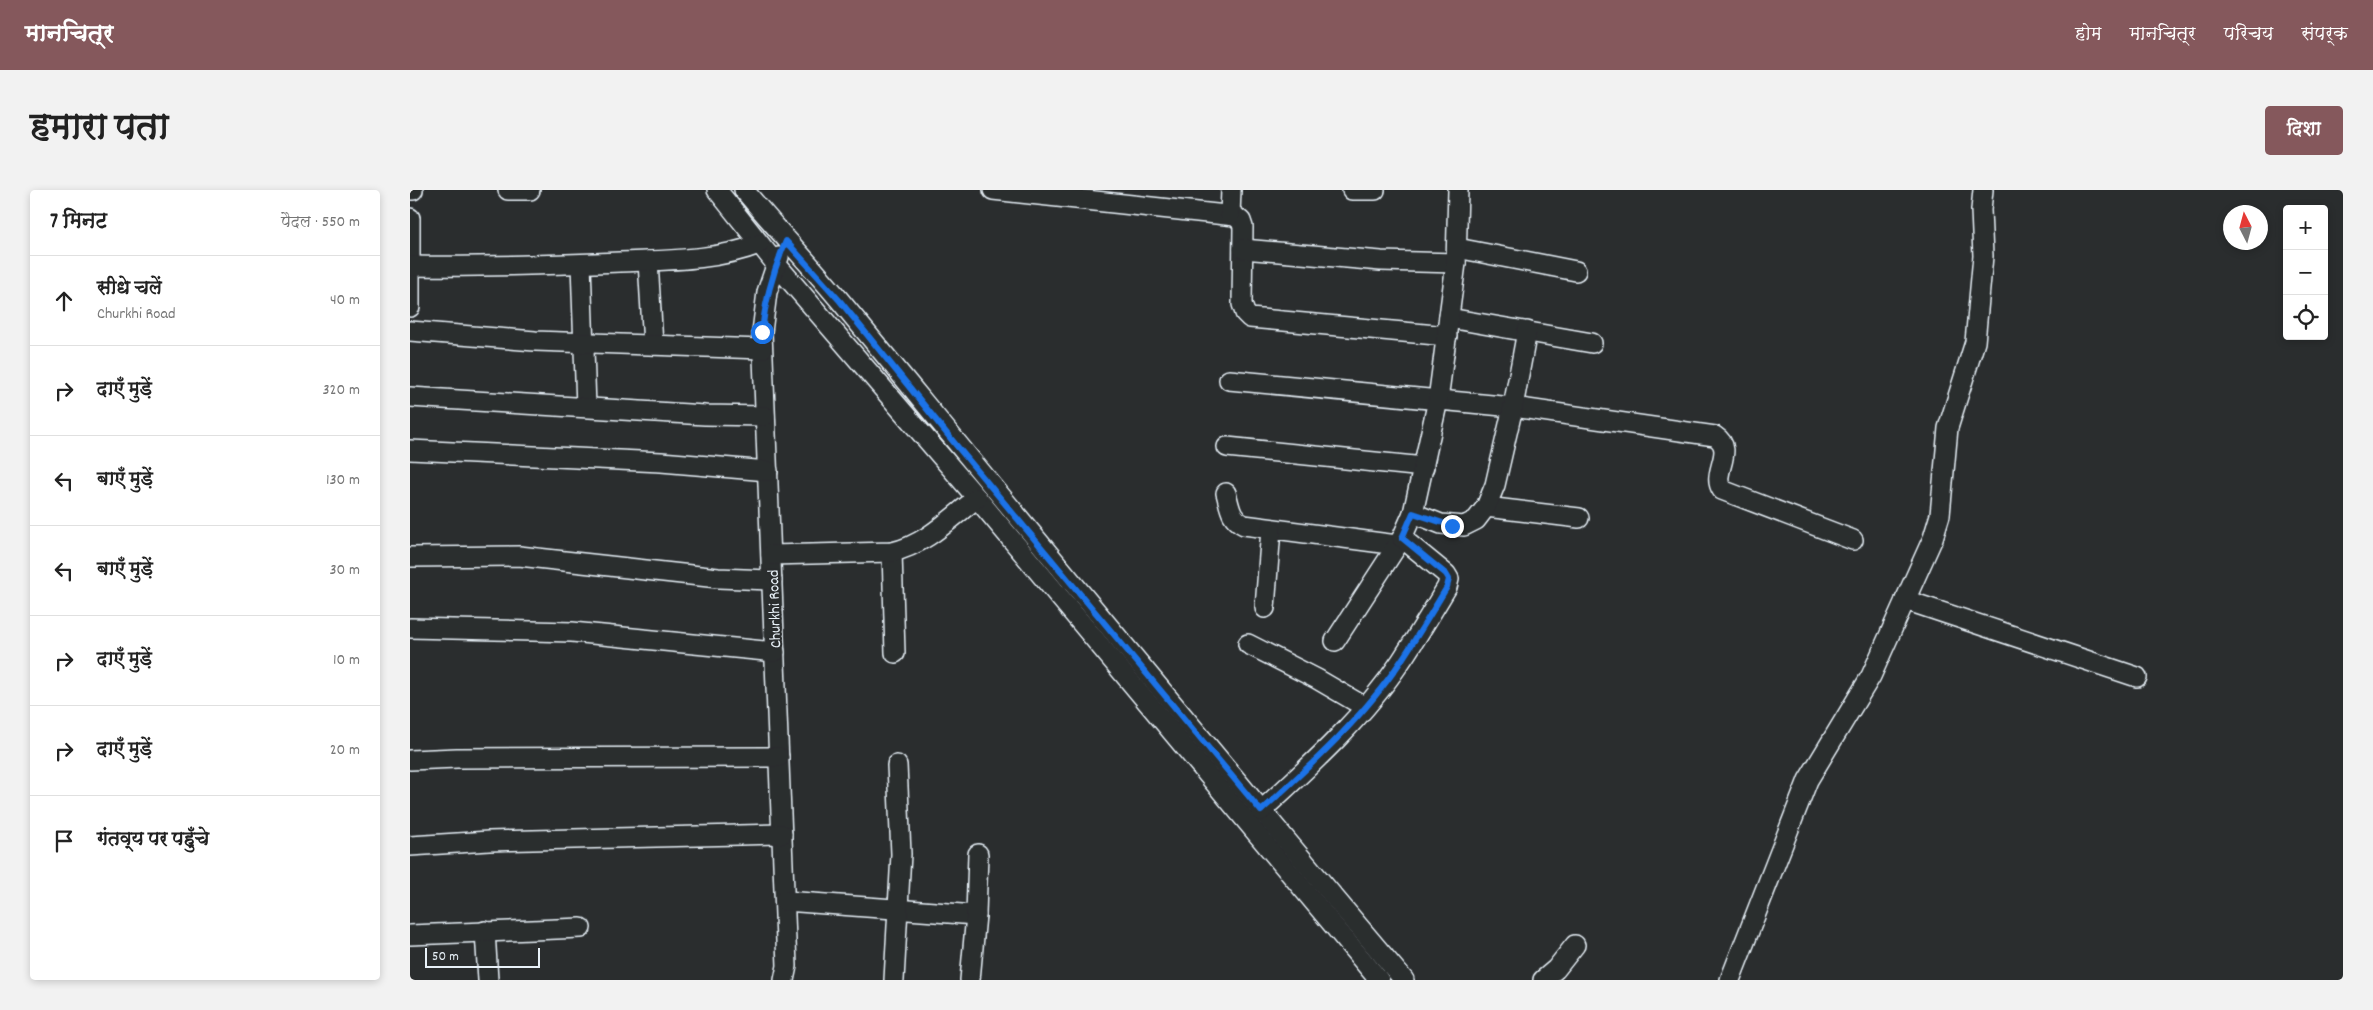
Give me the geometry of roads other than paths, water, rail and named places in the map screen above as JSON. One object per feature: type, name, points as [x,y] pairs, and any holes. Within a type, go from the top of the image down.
[{"type":"street","points":[[508,190],[530,190]]},
{"type":"street","points":[[744,190],[786,241],[840,301],[956,445],[1404,980]]},
{"type":"street","points":[[993,190],[1148,198],[1230,215],[1241,221],[1243,227],[1242,304],[1245,313],[1250,318],[1527,331],[1592,343]]},
{"type":"street","points":[[1230,215],[1232,190]]},
{"type":"street","points":[[1352,190],[1376,190]]},
{"type":"street","points":[[1335,641],[1399,542],[1413,513],[1438,400],[1457,255],[1458,190]]},
{"type":"street","points":[[1730,980],[1808,780],[1871,676],[1933,538],[1940,514],[1948,428],[1975,342],[1983,256],[1981,210],[1983,190]]},
{"type":"street","points":[[726,194],[759,244],[977,498],[1379,980]]},
{"type":"street","points":[[410,218],[410,307]]},
{"type":"street","name":"Churkhi Road","points":[[784,980],[787,966],[785,900],[762,349],[764,311],[776,264],[786,241]]},
{"type":"street","points":[[411,266],[581,264],[648,261],[724,255],[759,244]]},
{"type":"street","points":[[1243,248],[1382,261],[1457,255],[1576,271]]},
{"type":"street","points":[[648,261],[652,345]]},
{"type":"street","points":[[581,264],[586,407]]},
{"type":"street","points":[[410,330],[472,337],[762,349]]},
{"type":"street","points":[[1413,513],[1441,524],[1464,526],[1476,520],[1486,507],[1495,485],[1514,407],[1527,331]]},
{"type":"street","points":[[1229,380],[1333,392],[1514,407],[1715,436],[1722,440],[1725,447],[1719,479],[1719,486],[1722,490],[1853,540]]},
{"type":"street","points":[[410,397],[705,415],[765,416]]},
{"type":"street","points":[[1227,447],[1424,467]]},
{"type":"street","points":[[410,450],[661,462],[768,471]]},
{"type":"street","points":[[1226,493],[1231,514],[1236,521],[1244,525],[1399,542],[1446,574],[1449,579],[1447,587],[1400,662],[1364,707],[1327,750],[1261,811]]},
{"type":"street","points":[[771,555],[892,552],[906,549],[921,542],[977,498]]},
{"type":"street","points":[[1486,507],[1580,518]]},
{"type":"street","points":[[1265,608],[1271,529]]},
{"type":"street","points":[[892,552],[895,653]]},
{"type":"street","points":[[410,557],[519,556],[718,578],[772,580]]},
{"type":"street","points":[[1905,600],[2137,677]]},
{"type":"street","points":[[410,628],[572,632],[775,652]]},
{"type":"street","points":[[1248,644],[1317,679],[1364,707]]},
{"type":"street","points":[[410,760],[466,758],[779,757]]},
{"type":"street","points":[[894,980],[901,834],[897,765]]},
{"type":"street","points":[[410,846],[489,841],[782,834]]},
{"type":"street","points":[[970,980],[976,915],[978,854]]},
{"type":"street","points":[[785,900],[976,915]]},
{"type":"street","points":[[410,935],[581,928]]},
{"type":"street","points":[[485,931],[488,980]]},
{"type":"street","points":[[1543,980],[1556,969],[1575,946]]}]
